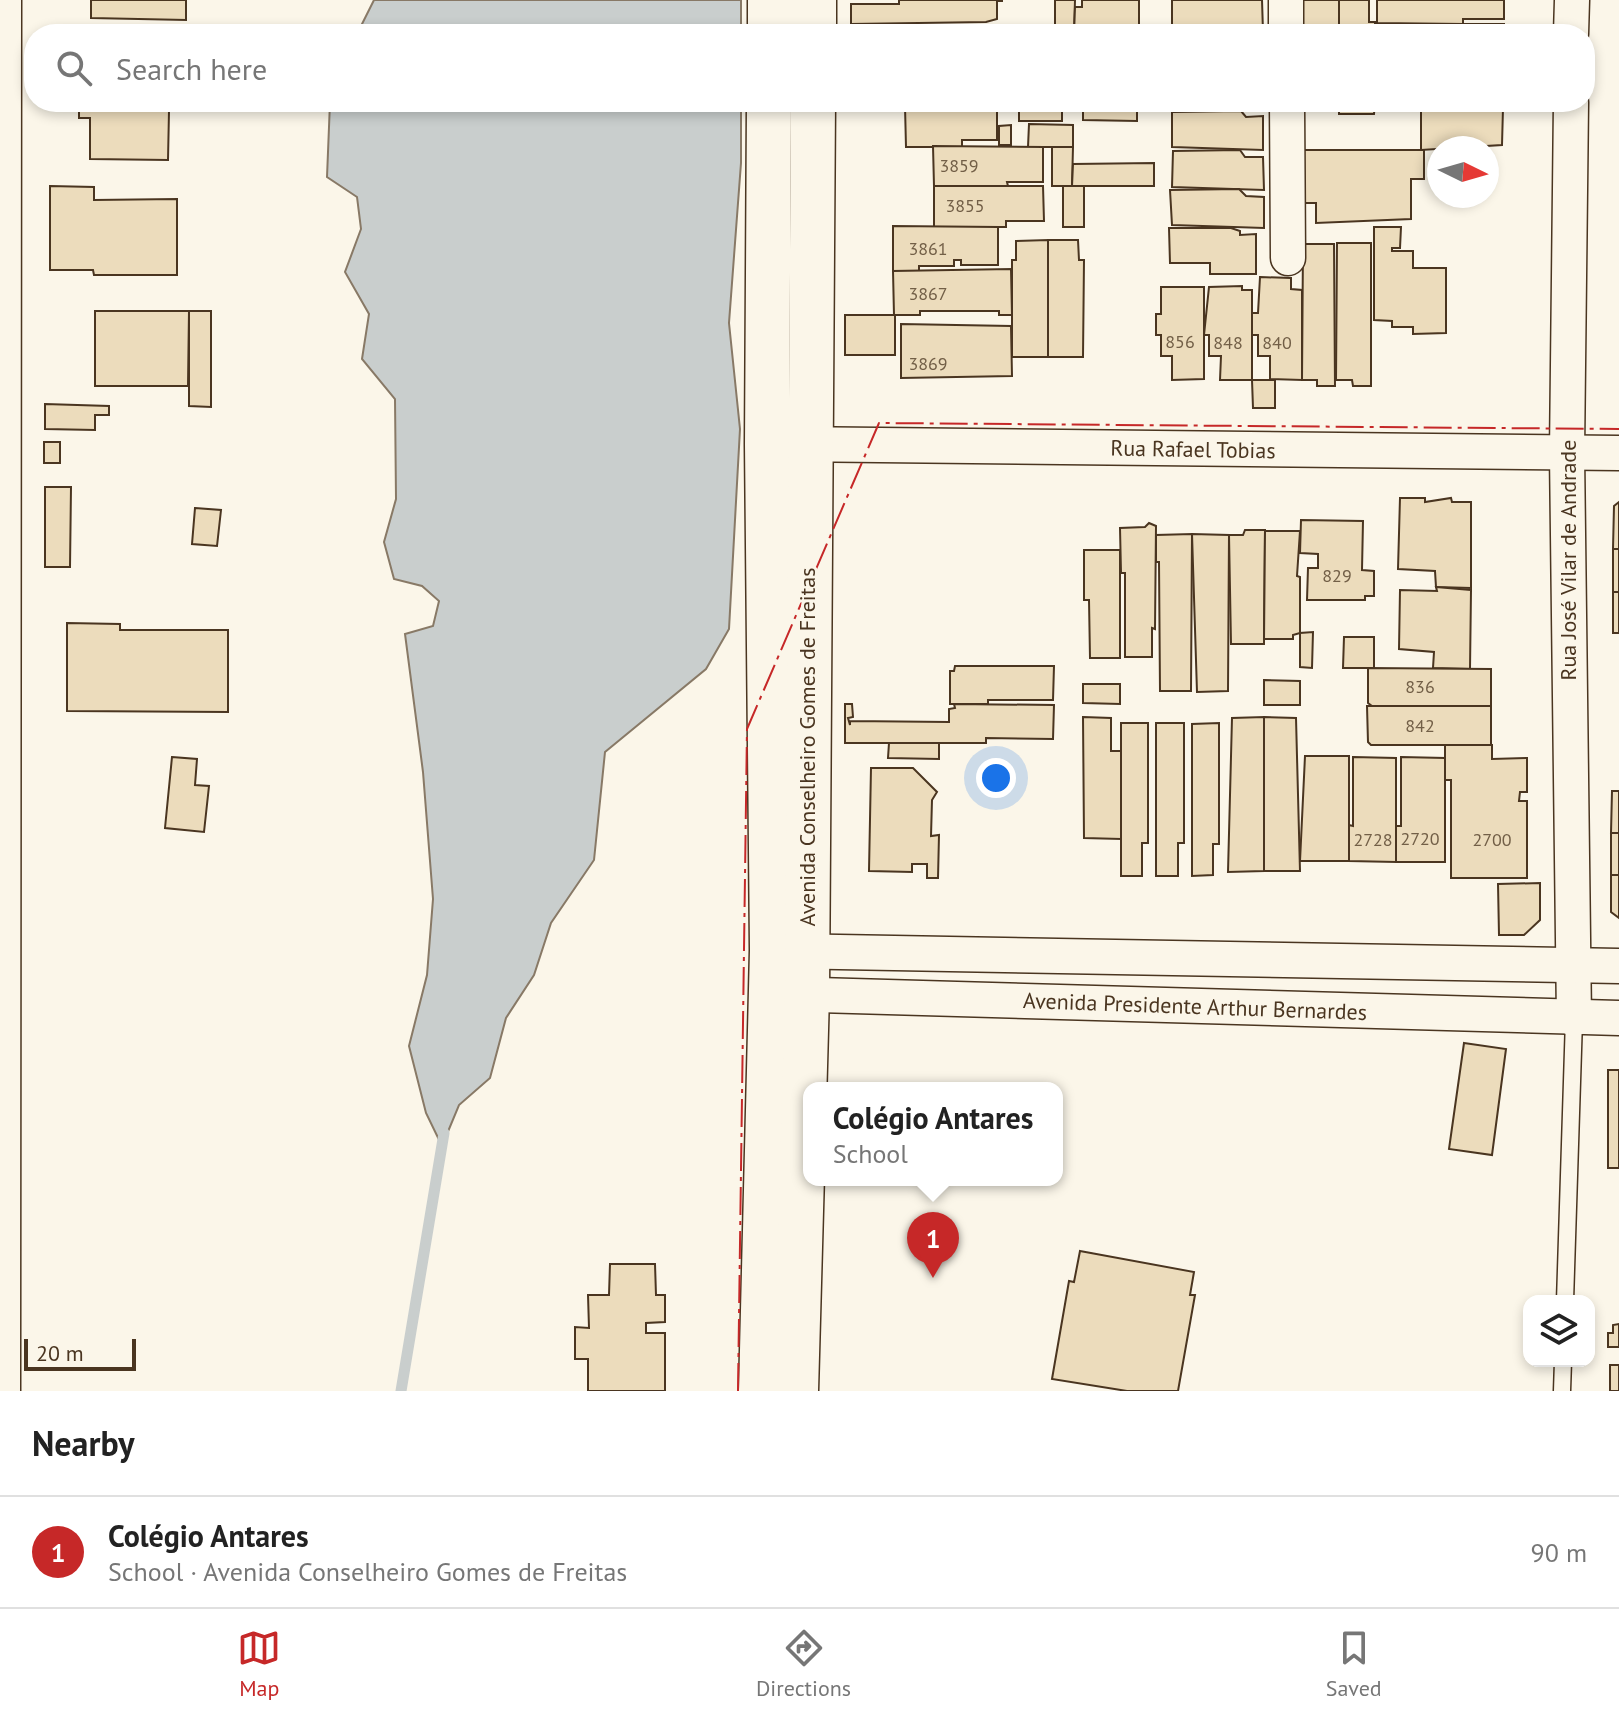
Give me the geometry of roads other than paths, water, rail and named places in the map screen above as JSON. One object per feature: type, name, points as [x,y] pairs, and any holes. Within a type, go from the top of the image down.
[{"type":"street","points":[[3,1391],[4,0]]},
{"type":"street","points":[[770,0],[770,24]]},
{"type":"street","points":[[814,0],[814,24]]},
{"type":"street","points":[[1286,0],[1286,24]]},
{"type":"street","points":[[1571,24],[1572,0]]},
{"type":"street","name":"Avenida Conselheiro Gomes de Freitas","points":[[770,112],[788,444],[789,972],[796,1391]]},
{"type":"street","name":"Avenida Conselheiro Gomes de Freitas","points":[[788,444],[812,112]]},
{"type":"street","points":[[1287,112],[1288,258]]},
{"type":"street","name":"Rua José Vilar de Andrade","points":[[1571,112],[1567,453],[1574,1019]]},
{"type":"street","name":"Rua Rafael Tobias","points":[[788,444],[1619,453]]},
{"type":"street","name":"Avenida Presidente Arthur Bernardes","points":[[789,972],[1619,966]]},
{"type":"street","name":"Avenida Conselheiro Gomes de Freitas","points":[[761,1391],[789,972]]},
{"type":"street","name":"Avenida Presidente Arthur Bernardes","points":[[789,972],[1574,1019],[1619,1018]]},
{"type":"lane","points":[[1565,1295],[1574,1019]]},
{"type":"lane","points":[[1562,1391],[1563,1367]]},
{"type":"waterway","points":[[401,1391],[444,1133]]},
{"type":"place","name":"Colégio Antares","points":[[933,1278]]}]
